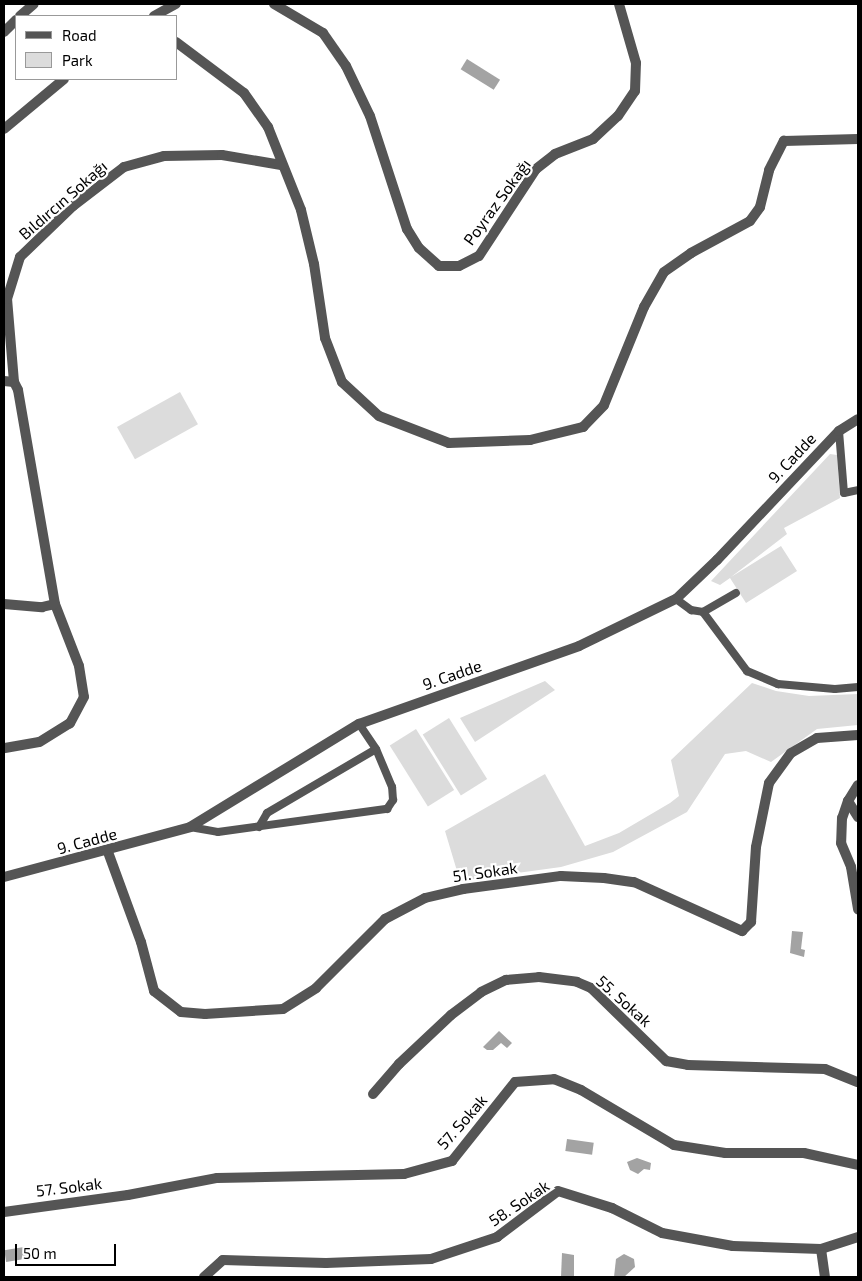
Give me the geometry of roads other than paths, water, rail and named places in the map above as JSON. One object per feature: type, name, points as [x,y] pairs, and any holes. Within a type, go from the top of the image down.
[{"type":"street","points":[[21,15],[34,4]]},
{"type":"street","points":[[156,15],[176,4]]},
{"type":"street","name":"Poyraz Sokağı","points":[[274,4],[323,33],[346,66],[370,116],[407,229],[419,248],[439,266],[459,266],[479,256],[536,169],[555,154],[592,139],[618,116],[635,91],[636,63],[619,4]]},
{"type":"street","points":[[4,32],[15,21]]},
{"type":"street","points":[[178,44],[244,93],[268,127],[281,165],[301,210],[314,264],[325,338],[342,382],[380,416],[449,443],[530,440],[583,427],[604,405],[644,307],[664,272],[691,253],[750,221],[760,207],[769,170],[784,141],[858,139]]},
{"type":"street","points":[[4,129],[63,80]]},
{"type":"street","name":"Bıldırcın Sokağı","points":[[4,748],[39,742],[70,723],[81,708],[84,697],[79,666],[55,604],[18,390],[9,382],[7,299],[20,257],[73,206],[124,168],[164,156],[222,155],[281,165]]},
{"type":"street","name":"9. Cadde","points":[[4,877],[108,852],[190,827],[359,724],[579,646],[676,599],[717,560],[838,431],[858,419]]},
{"type":"street","points":[[4,604],[42,607],[55,604]]},
{"type":"street","name":"51. Sokak","points":[[108,852],[141,942],[154,991],[181,1012],[205,1014],[283,1009],[316,988],[385,920],[425,898],[463,890],[561,876],[604,878],[634,882],[742,931],[751,922],[756,847],[769,783],[791,753],[817,738],[858,735]]},
{"type":"street","points":[[858,785],[848,801],[842,818],[841,843],[852,867],[858,909]]},
{"type":"street","points":[[848,801],[858,817]]},
{"type":"street","name":"55. Sokak","points":[[373,1094],[399,1064],[451,1015],[481,992],[506,980],[539,977],[577,982],[591,988],[666,1061],[688,1065],[825,1069],[858,1082]]},
{"type":"street","name":"57. Sokak","points":[[4,1212],[128,1195],[217,1178],[404,1174],[452,1161],[515,1082],[554,1079],[581,1090],[674,1145],[725,1153],[804,1153],[858,1165]]},
{"type":"street","name":"58. Sokak","points":[[204,1277],[223,1260],[326,1263],[431,1259],[497,1237],[558,1191],[612,1208],[662,1233],[733,1246],[821,1249]]},
{"type":"street","points":[[825,1277],[821,1249],[858,1237]]},
{"type":"street","points":[[193,1277],[204,1277]]},
{"type":"lane","points":[[838,431],[844,493],[858,490]]},
{"type":"lane","points":[[676,599],[691,610],[703,612],[736,593]]},
{"type":"lane","points":[[703,612],[747,671],[778,684],[835,688],[858,686]]},
{"type":"lane","points":[[190,827],[218,832],[387,809],[394,794],[376,749],[359,724]]},
{"type":"lane","points":[[259,827],[267,813],[376,749]]}]
